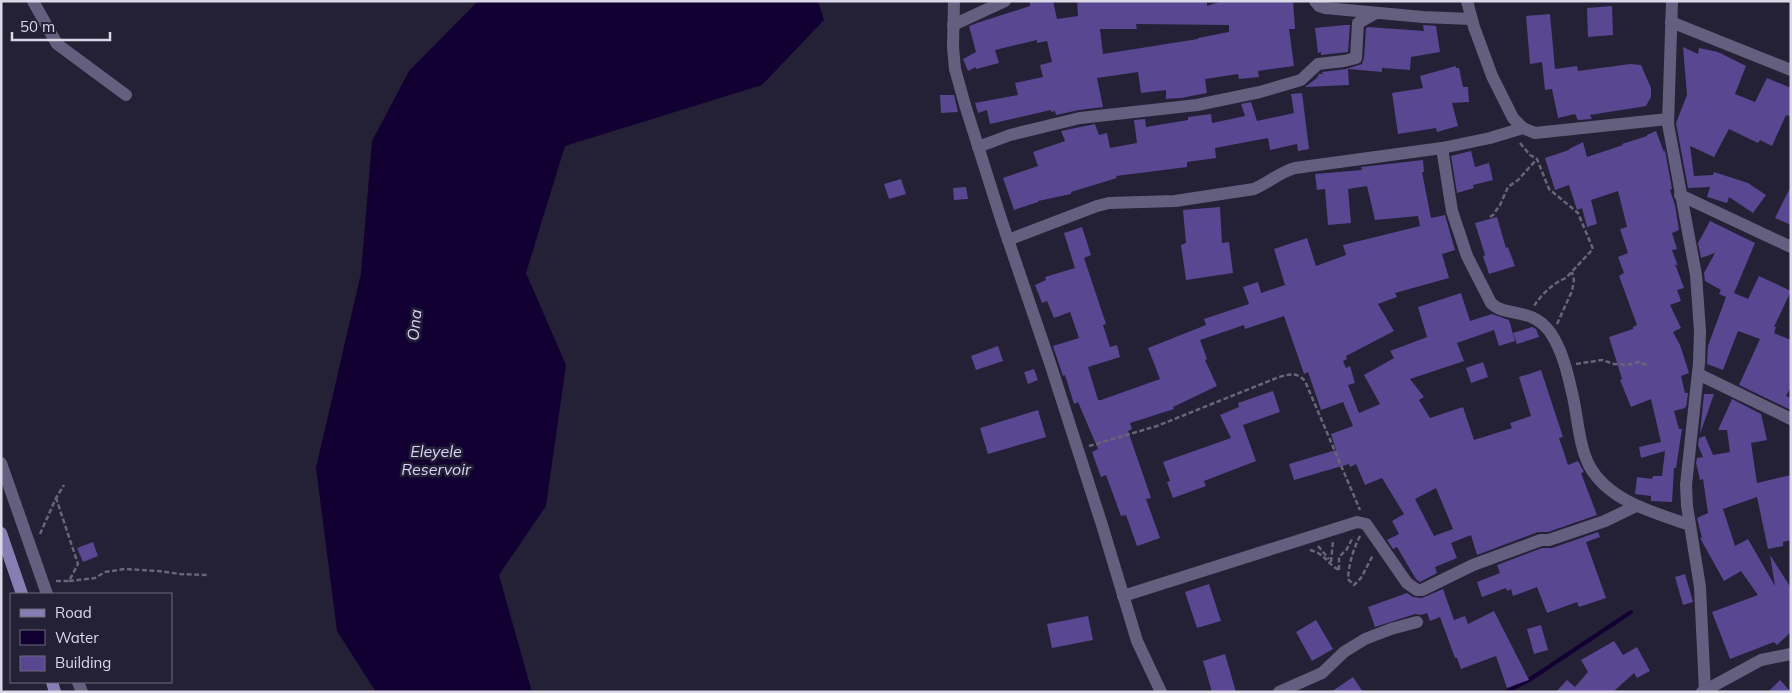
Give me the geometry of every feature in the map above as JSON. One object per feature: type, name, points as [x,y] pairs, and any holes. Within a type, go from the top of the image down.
[{"type":"main road","points":[[1,533],[22,593]]},
{"type":"street","points":[[33,1],[57,44],[126,95]]},
{"type":"street","points":[[954,1],[953,46],[955,69],[978,148],[1050,363],[1137,641],[1161,692]]},
{"type":"street","points":[[953,25],[1005,1]]},
{"type":"street","points":[[1315,1],[1319,6],[1325,8],[1471,19]]},
{"type":"street","points":[[1467,1],[1471,19],[1492,76],[1513,118],[1523,128],[1535,133],[1668,119]]},
{"type":"street","points":[[1672,1],[1668,119],[1680,195],[1696,275],[1700,331],[1698,374],[1686,485],[1700,587],[1704,691],[1761,660],[1791,654]]},
{"type":"street","points":[[978,148],[1010,135],[1080,118],[1197,105],[1260,92],[1301,80],[1318,64],[1356,58],[1358,22],[1376,13]]},
{"type":"street","points":[[1671,22],[1791,70]]},
{"type":"street","points":[[1008,240],[1109,203],[1175,202],[1254,188],[1287,170],[1295,168],[1442,148],[1523,128]]},
{"type":"street","points":[[1442,148],[1452,211],[1467,256],[1490,302],[1496,308],[1520,312],[1535,318],[1550,332],[1570,385],[1584,451],[1590,467],[1606,487],[1636,506],[1690,525]]},
{"type":"street","points":[[1680,195],[1791,248]]},
{"type":"street","points":[[1698,374],[1791,419]]},
{"type":"street","points":[[1,463],[44,588]]},
{"type":"street","points":[[1123,596],[1309,536],[1361,523],[1376,538],[1407,583],[1417,590],[1422,590],[1473,565],[1541,540],[1549,540],[1605,521],[1636,506]]},
{"type":"street","points":[[1279,692],[1322,673],[1344,652],[1365,639],[1417,622]]},
{"type":"path","points":[[1507,133],[1521,143],[1530,155],[1537,159],[1549,189],[1578,213],[1593,249],[1566,278],[1560,280],[1538,299],[1533,307],[1535,318]]},
{"type":"path","points":[[1490,217],[1500,205],[1508,187],[1518,180],[1537,159]]},
{"type":"path","points":[[1550,332],[1560,320],[1563,308],[1572,291],[1574,280],[1572,272]]},
{"type":"path","points":[[1564,365],[1602,360],[1614,364],[1627,365],[1639,362],[1646,365]]},
{"type":"path","points":[[1078,450],[1157,426],[1279,377],[1293,374],[1300,376],[1305,381],[1324,423],[1361,523],[1348,571],[1348,578],[1354,585],[1361,578],[1369,564],[1375,550],[1376,538]]},
{"type":"path","points":[[30,547],[39,538],[56,498],[64,485]]},
{"type":"path","points":[[56,498],[77,556],[78,564],[70,581]]},
{"type":"path","points":[[1290,542],[1299,548],[1313,550],[1325,556],[1339,570],[1339,557],[1347,549],[1361,523]]},
{"type":"path","points":[[1330,562],[1337,528]]},
{"type":"path","points":[[1309,536],[1330,562]]},
{"type":"path","points":[[44,588],[50,580],[65,582],[95,578],[105,572],[125,568],[209,575]]},
{"type":"water","name":"Eleyele Reservoir","points":[[478,1],[818,1],[824,20],[762,85],[565,146],[526,273],[566,365],[546,506],[499,575],[532,692],[376,692],[337,631],[316,468],[361,273],[372,141],[409,71]]},
{"type":"building","points":[[1030,1],[1053,1],[1057,19],[1078,16],[1077,1],[1207,1],[1207,6],[1222,1],[1293,1],[1295,29],[1289,29],[1294,66],[1258,71],[1259,77],[1239,79],[1238,74],[1205,79],[1207,93],[1166,99],[1166,90],[1141,93],[1138,72],[1097,78],[1103,107],[1056,115],[1055,111],[1051,112],[1051,110],[990,124],[987,110],[978,113],[975,103],[1018,95],[1015,83],[1043,77],[1040,65],[1052,62],[1047,41],[1037,43],[1037,40],[995,50],[999,63],[976,69],[976,67],[968,71],[963,59],[976,52],[969,26],[1030,6]],"holes":[[[1136,24],[1229,25],[1229,32],[1198,39],[1103,54],[1100,29],[1137,29]]]},
{"type":"building","points":[[1612,6],[1613,35],[1588,37],[1587,8]]},
{"type":"building","points":[[1550,14],[1555,69],[1577,66],[1578,71],[1630,64],[1641,65],[1651,88],[1651,97],[1646,106],[1590,115],[1592,119],[1578,120],[1575,114],[1558,118],[1552,89],[1545,90],[1542,62],[1530,64],[1526,16]]},
{"type":"building","points":[[1350,25],[1348,52],[1321,55],[1321,52],[1318,53],[1315,28]]},
{"type":"building","points":[[1423,25],[1436,26],[1440,52],[1411,57],[1410,70],[1382,68],[1382,72],[1348,69],[1349,85],[1305,87],[1317,78],[1319,74],[1323,74],[1322,72],[1346,69],[1362,64],[1366,28],[1424,31]]},
{"type":"building","points":[[1683,47],[1698,54],[1699,48],[1718,52],[1746,66],[1735,94],[1755,102],[1767,78],[1791,88],[1791,117],[1786,115],[1772,146],[1760,140],[1758,143],[1729,129],[1714,157],[1690,146],[1694,176],[1713,175],[1714,172],[1748,183],[1766,195],[1753,213],[1729,197],[1727,203],[1707,197],[1710,187],[1688,188],[1676,123],[1687,95]]},
{"type":"building","points":[[1456,66],[1456,68],[1459,68],[1463,87],[1468,87],[1469,102],[1452,103],[1458,126],[1437,132],[1436,128],[1398,134],[1392,93],[1423,88],[1420,76]]},
{"type":"building","points":[[1302,93],[1309,149],[1298,151],[1297,144],[1270,150],[1268,138],[1215,148],[1216,158],[1187,162],[1187,167],[1116,176],[1117,178],[1071,192],[1071,194],[1038,201],[1014,210],[1003,178],[1038,166],[1033,152],[1065,141],[1061,131],[1095,124],[1099,135],[1107,133],[1110,148],[1137,143],[1134,120],[1145,119],[1146,127],[1188,120],[1188,117],[1211,114],[1212,123],[1245,116],[1241,104],[1251,102],[1257,121],[1294,113],[1291,94]]},
{"type":"building","points":[[940,95],[954,95],[958,112],[941,113]]},
{"type":"building","points":[[1656,131],[1664,152],[1665,150],[1672,189],[1670,190],[1675,205],[1679,230],[1672,233],[1677,249],[1672,250],[1684,288],[1677,290],[1681,301],[1670,305],[1681,328],[1673,332],[1680,345],[1689,373],[1681,376],[1685,393],[1688,393],[1686,408],[1685,406],[1685,408],[1674,411],[1679,429],[1682,429],[1676,468],[1674,468],[1672,502],[1651,501],[1651,496],[1635,494],[1637,477],[1652,479],[1653,476],[1662,476],[1665,451],[1641,458],[1639,447],[1661,442],[1651,399],[1631,407],[1620,380],[1622,379],[1609,337],[1633,329],[1637,325],[1619,276],[1624,273],[1618,257],[1628,253],[1620,229],[1627,227],[1618,191],[1591,200],[1597,224],[1587,227],[1582,208],[1577,210],[1569,185],[1555,190],[1545,158],[1569,150],[1583,142],[1587,157],[1647,136]]},
{"type":"building","points":[[1471,151],[1475,167],[1489,163],[1493,180],[1473,185],[1474,188],[1457,193],[1451,156]]},
{"type":"building","points":[[1423,160],[1424,172],[1422,172],[1431,218],[1445,215],[1455,250],[1442,254],[1449,278],[1395,293],[1397,297],[1378,304],[1394,331],[1346,356],[1347,359],[1343,361],[1346,368],[1350,366],[1355,383],[1348,385],[1359,413],[1380,404],[1364,375],[1394,358],[1390,351],[1427,337],[1418,307],[1461,293],[1470,321],[1492,314],[1509,320],[1515,341],[1499,346],[1494,330],[1457,343],[1464,361],[1410,379],[1424,397],[1419,400],[1430,418],[1463,407],[1474,440],[1512,428],[1510,423],[1531,416],[1519,377],[1541,370],[1563,437],[1559,438],[1568,465],[1578,461],[1584,472],[1581,473],[1597,515],[1548,532],[1538,532],[1477,555],[1471,535],[1451,543],[1457,558],[1435,567],[1437,573],[1420,582],[1416,579],[1397,547],[1393,549],[1387,540],[1399,534],[1392,521],[1404,514],[1382,478],[1365,485],[1356,464],[1350,467],[1349,464],[1294,480],[1289,464],[1336,450],[1331,434],[1353,426],[1343,402],[1321,410],[1308,372],[1304,374],[1284,316],[1245,329],[1244,325],[1200,340],[1207,359],[1205,360],[1217,386],[1173,407],[1174,409],[1130,423],[1132,429],[1128,431],[1151,498],[1146,499],[1160,538],[1137,546],[1126,515],[1121,516],[1106,475],[1101,477],[1092,452],[1098,449],[1078,402],[1074,404],[1053,346],[1079,338],[1070,312],[1054,318],[1047,301],[1042,303],[1035,285],[1046,280],[1045,277],[1075,268],[1064,233],[1082,227],[1091,255],[1084,258],[1106,324],[1103,325],[1110,347],[1117,345],[1120,357],[1088,367],[1098,400],[1101,400],[1160,379],[1148,348],[1206,325],[1204,319],[1249,304],[1243,287],[1258,282],[1261,293],[1285,285],[1274,249],[1307,238],[1316,266],[1346,255],[1343,245],[1420,226],[1418,216],[1375,220],[1367,186],[1348,189],[1351,223],[1328,225],[1325,189],[1317,190],[1315,174],[1362,170],[1361,167]],"holes":[[[1436,488],[1453,529],[1434,536],[1415,499]]]},
{"type":"building","points":[[901,179],[906,194],[889,199],[884,184]]},
{"type":"building","points":[[1791,186],[1791,225],[1775,218]]},
{"type":"building","points":[[966,187],[968,199],[954,200],[953,188]]},
{"type":"building","points":[[1220,207],[1222,243],[1229,242],[1233,273],[1186,280],[1181,245],[1186,243],[1183,210]]},
{"type":"building","points":[[1497,217],[1506,248],[1508,247],[1515,266],[1489,274],[1475,223]]},
{"type":"building","points":[[1710,221],[1755,243],[1734,293],[1748,299],[1759,276],[1791,291],[1774,327],[1776,327],[1774,333],[1791,340],[1791,387],[1786,396],[1791,398],[1791,410],[1739,385],[1760,339],[1738,331],[1723,370],[1707,364],[1708,346],[1726,297],[1719,294],[1721,290],[1705,281],[1704,273],[1715,253],[1701,258],[1698,243]]},
{"type":"building","points":[[1532,327],[1536,329],[1539,337],[1517,344],[1513,333]]},
{"type":"building","points":[[998,346],[1003,361],[976,370],[971,356]]},
{"type":"building","points":[[1483,362],[1488,377],[1471,383],[1466,368]]},
{"type":"building","points":[[1034,369],[1038,380],[1028,384],[1024,372]]},
{"type":"building","points":[[1273,391],[1280,412],[1243,425],[1256,461],[1204,481],[1206,486],[1173,498],[1167,482],[1170,481],[1163,462],[1231,438],[1220,415],[1239,407],[1238,403]]},
{"type":"building","points":[[1704,394],[1714,394],[1700,434]]},
{"type":"building","points":[[1732,399],[1761,414],[1767,440],[1751,443],[1757,483],[1791,475],[1791,540],[1783,542],[1783,546],[1768,549],[1757,497],[1723,509],[1735,546],[1748,539],[1775,586],[1770,555],[1791,588],[1791,632],[1777,645],[1774,642],[1730,659],[1712,612],[1758,595],[1741,571],[1724,581],[1700,538],[1702,538],[1697,518],[1708,513],[1703,479],[1700,480],[1696,463],[1697,458],[1703,457],[1698,445],[1699,438],[1705,436],[1713,455],[1730,452],[1727,430],[1718,430]]},
{"type":"building","points":[[1038,410],[1046,437],[988,454],[980,428]]},
{"type":"building","points":[[1598,532],[1600,537],[1586,542],[1606,598],[1579,607],[1577,602],[1547,613],[1537,587],[1513,596],[1511,589],[1507,591],[1506,588],[1482,597],[1477,582],[1500,573],[1497,565],[1542,548],[1552,548]]},
{"type":"building","points":[[93,542],[98,556],[83,562],[77,548]]},
{"type":"building","points":[[1685,574],[1693,602],[1683,605],[1675,577]]},
{"type":"building","points":[[1209,584],[1221,621],[1197,628],[1185,592]]},
{"type":"building","points":[[1443,589],[1454,620],[1465,616],[1468,624],[1494,611],[1529,680],[1507,688],[1496,656],[1461,669],[1440,617],[1430,621],[1427,613],[1415,614],[1375,627],[1368,607],[1407,593],[1413,597],[1422,598]]},
{"type":"building","points":[[1088,616],[1093,640],[1052,648],[1047,624]]},
{"type":"building","points":[[1316,620],[1333,649],[1312,661],[1296,632]]},
{"type":"building","points":[[1541,625],[1548,650],[1534,654],[1527,629]]},
{"type":"building","points":[[1614,641],[1623,655],[1637,647],[1650,671],[1637,678],[1634,673],[1613,692],[1556,692],[1567,680],[1575,687],[1588,672],[1581,660]]},
{"type":"building","points":[[1225,654],[1236,692],[1212,692],[1203,661]]},
{"type":"building","points":[[1353,677],[1363,692],[1331,692]]},
{"type":"building","points":[[1780,680],[1791,692],[1768,692]]},
{"type":"waterway","points":[[1506,692],[1529,680],[1631,612]]},
{"type":"water label","name":"Ona","points":[[414,325]]}]
